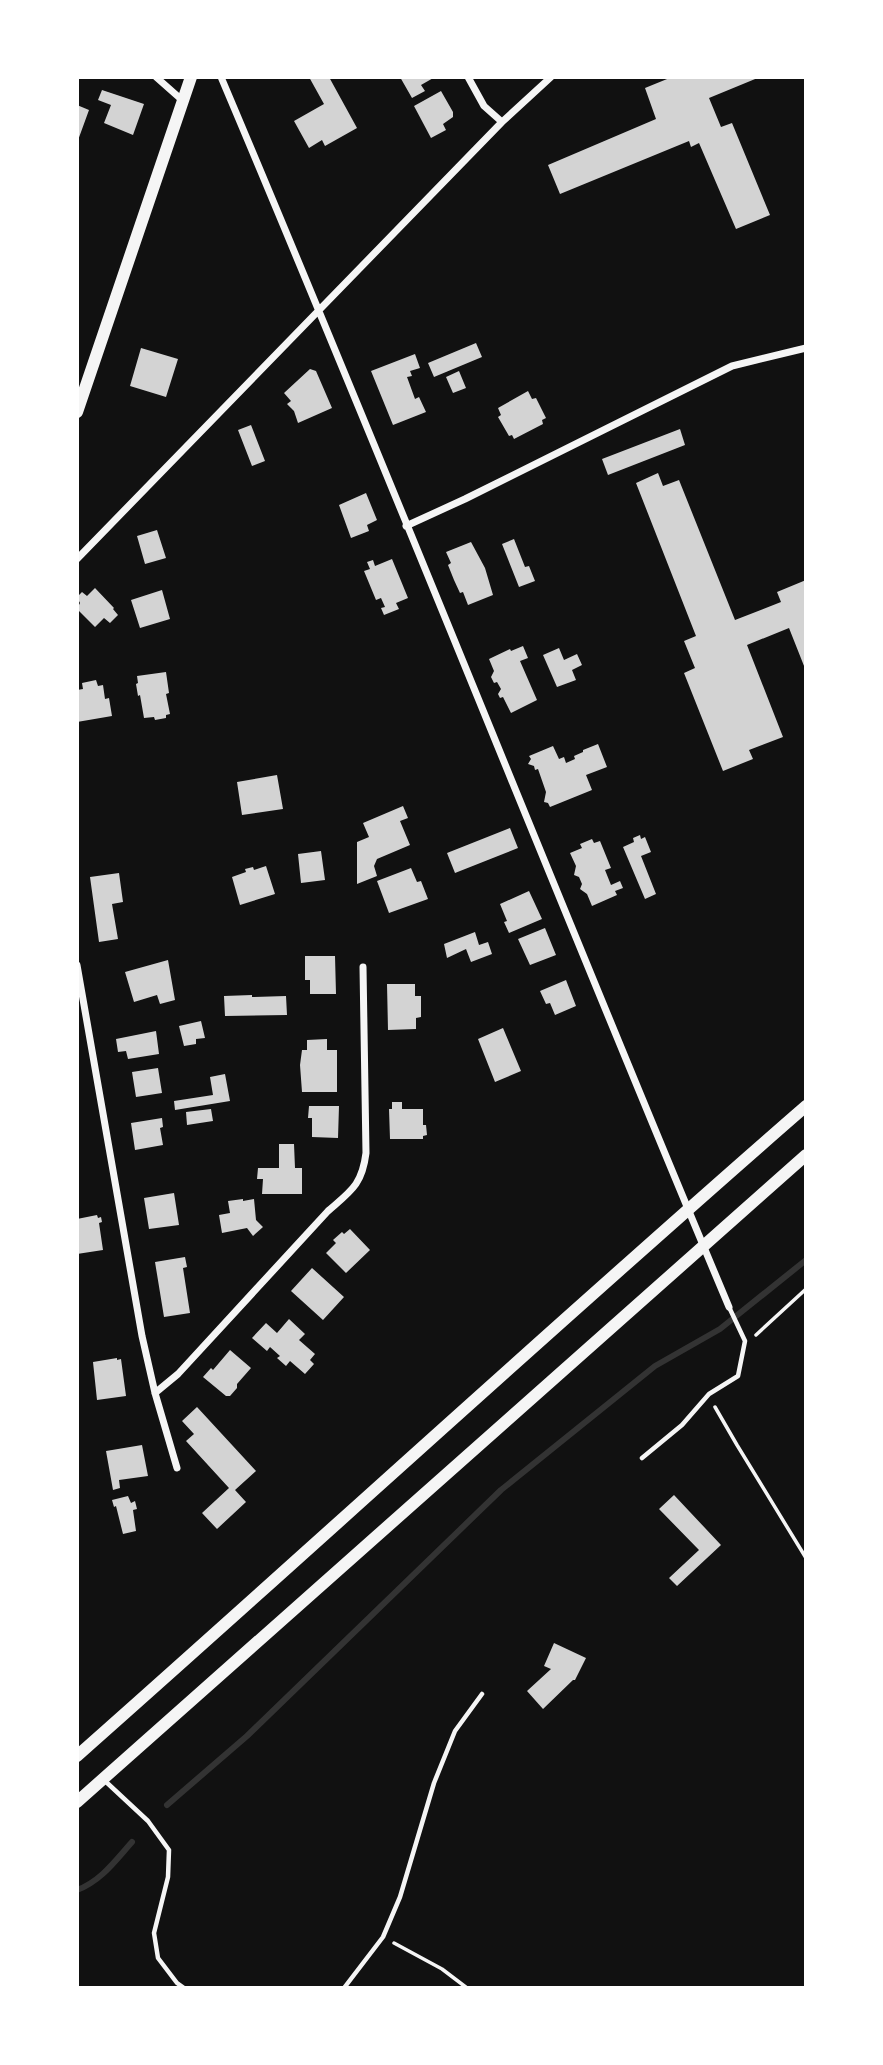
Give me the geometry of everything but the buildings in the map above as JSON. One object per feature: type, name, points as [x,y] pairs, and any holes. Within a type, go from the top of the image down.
[{"type":"street","points":[[156,77],[182,100]]},
{"type":"street","points":[[77,412],[191,77]]},
{"type":"street","points":[[221,77],[320,310],[406,526],[729,1307]]},
{"type":"street","points":[[468,77],[484,106],[502,122]]},
{"type":"street","points":[[77,559],[502,122],[551,77]]},
{"type":"street","points":[[406,526],[732,366],[806,348]]},
{"type":"street","points":[[77,965],[142,1336],[177,1468]]},
{"type":"street","points":[[155,1393],[178,1374],[328,1211],[353,1189],[363,1174],[366,1153],[363,967]]},
{"type":"street","points":[[77,1756],[273,1583],[617,1271],[806,1106]]},
{"type":"street","points":[[77,1802],[806,1155]]},
{"type":"lane","points":[[642,1458],[682,1425],[709,1394],[738,1376],[744,1343],[729,1307]]},
{"type":"lane","points":[[344,1988],[383,1937],[400,1897],[434,1783],[455,1731],[482,1694]]},
{"type":"lane","points":[[104,1779],[148,1821],[169,1850],[168,1877],[154,1933],[158,1958],[184,1988]]},
{"type":"path","points":[[744,1343],[806,1289]]},
{"type":"path","points":[[709,1394],[737,1446],[806,1558]]},
{"type":"path","points":[[383,1937],[442,1969],[467,1988]]},
{"type":"waterway","points":[[167,1805],[247,1736],[501,1490],[655,1366],[720,1329],[806,1260]]},
{"type":"waterway","points":[[77,1890],[100,1876],[132,1842]]}]
